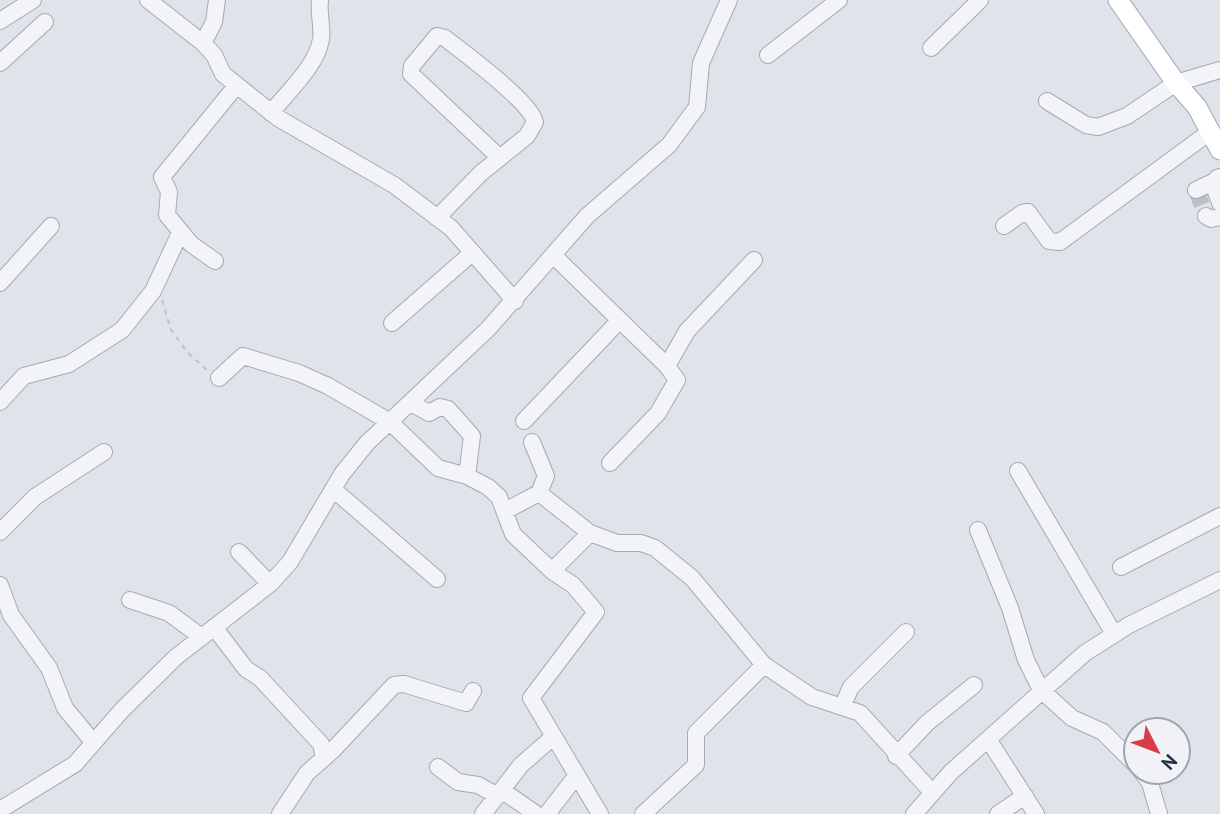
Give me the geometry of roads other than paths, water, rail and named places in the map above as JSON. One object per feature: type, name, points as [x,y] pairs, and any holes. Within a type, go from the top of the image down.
[{"type":"main road","points":[[1118,0],[1175,83],[1197,107],[1220,150]]},
{"type":"street","points":[[0,21],[33,0]]},
{"type":"street","points":[[148,0],[203,43],[214,55],[223,74],[271,113],[394,185],[451,229],[515,301]]},
{"type":"street","points":[[203,43],[214,22],[217,0]]},
{"type":"street","points":[[271,113],[311,62],[318,48],[322,37],[318,14],[320,0]]},
{"type":"street","points":[[0,810],[69,768],[176,657],[270,584],[295,555],[354,458],[515,301],[587,216],[669,145],[694,113],[699,101],[701,64],[729,0]]},
{"type":"street","points":[[768,55],[839,0]]},
{"type":"street","points":[[931,48],[980,0]]},
{"type":"street","points":[[2,56],[44,22]]},
{"type":"street","points":[[437,218],[533,129],[535,122],[533,116],[498,81],[445,38],[437,36],[412,66],[411,74],[500,158]]},
{"type":"street","points":[[1047,101],[1087,125],[1098,127],[1127,117],[1175,83],[1220,70]]},
{"type":"street","points":[[215,261],[180,233],[167,215],[169,192],[162,177],[236,86]]},
{"type":"street","points":[[1003,226],[1028,212],[1049,241],[1060,242],[1211,131]]},
{"type":"street","points":[[1196,190],[1217,179],[1220,203]]},
{"type":"street","points":[[0,283],[51,226]]},
{"type":"street","points":[[0,402],[24,376],[62,367],[108,342],[122,330],[153,291],[180,233]]},
{"type":"street","points":[[391,323],[472,253]]},
{"type":"street","points":[[553,255],[667,366],[677,380],[670,397],[637,438],[610,463]]},
{"type":"street","points":[[667,366],[687,331],[754,260]]},
{"type":"street","points":[[524,421],[619,321]]},
{"type":"street","points":[[219,378],[237,359],[245,356],[305,376],[390,422],[438,468],[467,476],[499,498],[513,534],[552,572],[573,585],[596,612],[532,695],[532,702],[600,814]]},
{"type":"street","points":[[411,403],[429,413],[440,407],[448,409],[472,436],[467,476]]},
{"type":"street","points":[[505,511],[539,493],[547,476],[532,442]]},
{"type":"street","points":[[0,532],[34,497],[104,452]]},
{"type":"street","points":[[1018,471],[1114,634]]},
{"type":"street","points":[[333,489],[437,579]]},
{"type":"street","points":[[539,493],[590,533],[617,543],[641,543],[655,548],[692,578],[764,665],[813,697],[860,713],[931,792]]},
{"type":"street","points":[[1121,567],[1220,516]]},
{"type":"street","points":[[978,530],[1001,585],[1026,660],[1041,690],[1072,718],[1103,732],[1122,751]]},
{"type":"street","points":[[552,572],[590,533]]},
{"type":"street","points":[[239,552],[270,584]]},
{"type":"street","points":[[914,814],[931,792],[1085,653],[1114,634],[1220,580]]},
{"type":"street","points":[[0,585],[11,615],[49,668],[65,708],[93,742]]},
{"type":"street","points":[[130,600],[169,613],[200,636]]},
{"type":"street","points":[[214,627],[246,669],[260,678],[321,744],[324,758]]},
{"type":"street","points":[[842,707],[851,687],[905,632]]},
{"type":"street","points":[[643,814],[687,776],[697,761],[694,742],[696,733],[764,665]]},
{"type":"street","points":[[280,814],[307,773],[394,685],[404,684],[436,697],[466,704],[473,691]]},
{"type":"street","points":[[896,756],[927,723],[974,685]]},
{"type":"street","points":[[483,814],[521,765],[553,737]]},
{"type":"street","points":[[988,739],[1036,814]]},
{"type":"street","points":[[438,767],[458,782],[501,793],[536,814]]},
{"type":"street","points":[[547,814],[577,775]]},
{"type":"street","points":[[1151,786],[1160,814]]},
{"type":"street","points":[[998,814],[1025,796]]},
{"type":"tunnel","points":[[1196,190],[1206,216]]}]
